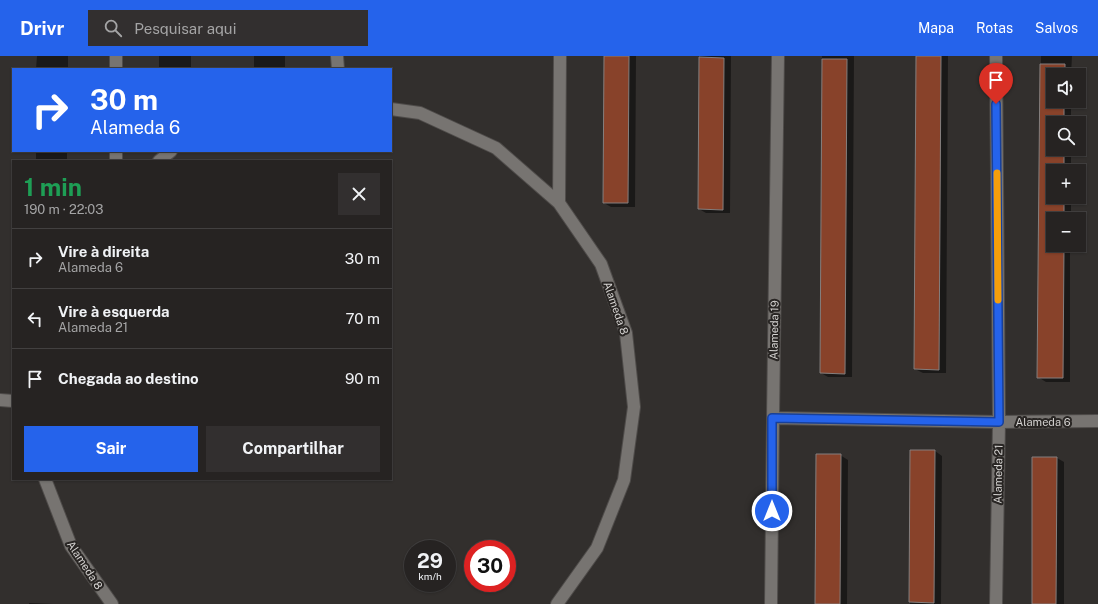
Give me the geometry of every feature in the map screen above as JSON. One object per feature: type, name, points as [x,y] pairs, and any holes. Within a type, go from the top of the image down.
[{"type":"street","points":[[116,56],[116,68]]},
{"type":"street","points":[[338,56],[338,68]]},
{"type":"street","points":[[559,203],[560,56]]},
{"type":"street","name":"Alameda 19","points":[[771,604],[772,418],[778,56]]},
{"type":"street","name":"Alameda 21","points":[[996,56],[999,422],[996,604]]},
{"type":"street","name":"Alameda 8","points":[[392,109],[420,114],[496,148],[559,203],[601,264],[626,333],[634,406],[624,480],[597,548],[557,604]]},
{"type":"street","points":[[160,160],[170,152]]},
{"type":"street","points":[[0,400],[12,401]]},
{"type":"street","name":"Alameda 6","points":[[772,418],[999,422],[1098,421]]},
{"type":"street","name":"Alameda 8","points":[[45,480],[71,546],[112,604]]},
{"type":"building","points":[[604,56],[629,56],[628,203],[603,203]]},
{"type":"building","points":[[916,56],[941,56],[939,370],[914,369]]},
{"type":"building","points":[[699,57],[724,58],[723,210],[698,209]]},
{"type":"building","points":[[822,59],[847,59],[845,374],[820,373]]},
{"type":"building","points":[[1040,64],[1065,64],[1065,68],[1046,68],[1046,108],[1064,108],[1064,116],[1046,116],[1046,156],[1064,156],[1064,164],[1046,164],[1046,204],[1064,204],[1064,212],[1046,212],[1046,252],[1064,252],[1063,378],[1037,378]]},
{"type":"building","points":[[910,450],[935,450],[934,603],[909,602]]},
{"type":"building","points":[[816,454],[841,454],[840,604],[815,604]]},
{"type":"building","points":[[1032,457],[1057,457],[1056,604],[1032,604]]},
{"type":"slow traffic","points":[[997,173],[998,300]]},
{"type":"route","points":[[772,511],[772,418],[999,422],[996,104]]}]
